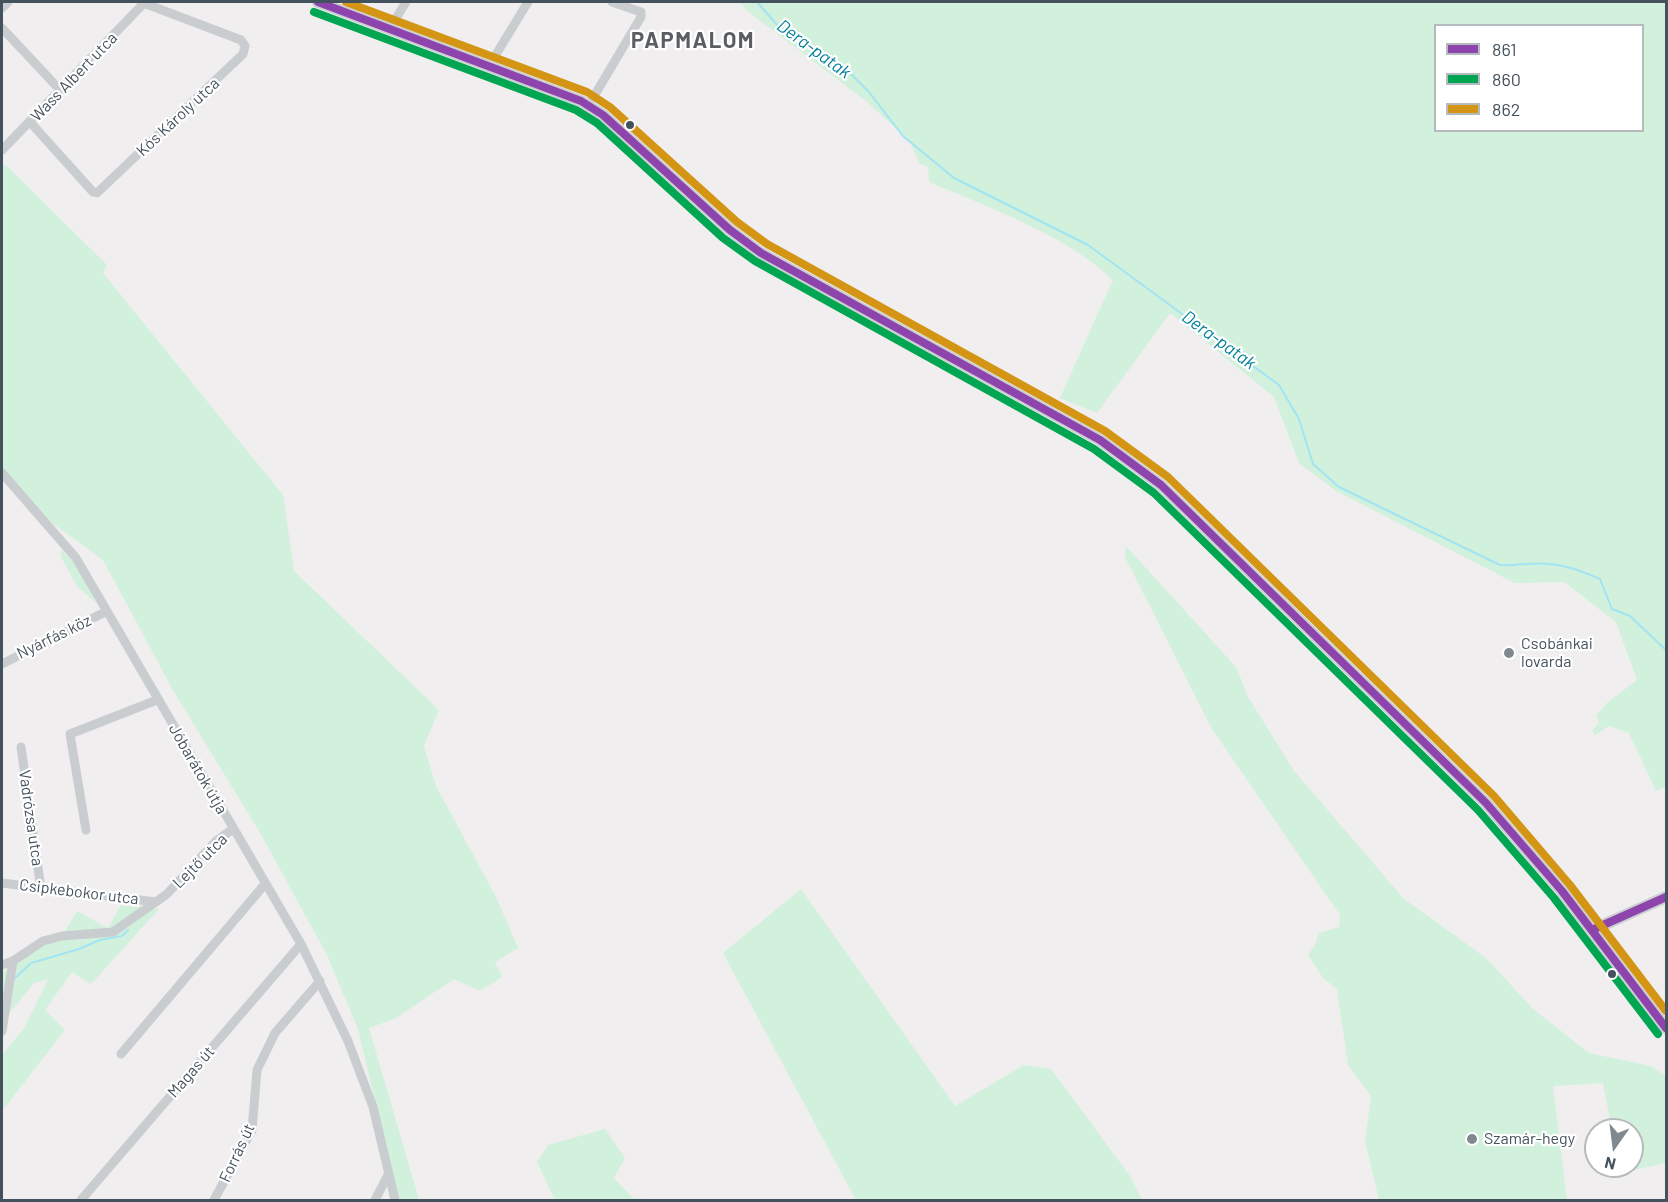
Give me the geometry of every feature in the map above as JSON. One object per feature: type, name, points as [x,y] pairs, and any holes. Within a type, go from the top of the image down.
[{"type":"main road","points":[[318,2],[581,101],[612,123],[730,230],[760,253],[1091,435],[1161,484],[1478,795],[1592,930],[1666,1028]]},
{"type":"main road","points":[[1592,930],[1666,897]]},
{"type":"street","points":[[2,8],[8,2]]},
{"type":"street","name":"Wass Albert utca","points":[[2,150],[61,91],[143,2]]},
{"type":"street","name":"Kós Károly utca","points":[[30,122],[93,192],[97,193],[243,54],[245,46],[241,40],[143,2]]},
{"type":"street","points":[[390,28],[406,2]]},
{"type":"street","points":[[495,56],[528,2]]},
{"type":"street","points":[[593,98],[641,17],[636,9],[612,2]]},
{"type":"street","points":[[2,28],[61,91]]},
{"type":"street","name":"Jóbarátok útja","points":[[2,473],[76,558],[301,944],[348,1041],[373,1107],[395,1200]]},
{"type":"street","name":"Nyárfás köz","points":[[2,663],[107,611]]},
{"type":"street","points":[[86,830],[70,734],[157,700]]},
{"type":"street","name":"Vadrózsa utca","points":[[21,747],[41,889]]},
{"type":"street","name":"Lejtő utca","points":[[2,965],[13,961],[43,941],[62,936],[113,932],[167,894],[216,841],[233,829]]},
{"type":"street","name":"Csipkebokor utca","points":[[2,883],[156,902]]},
{"type":"street","points":[[121,1054],[265,884]]},
{"type":"street","name":"Magas út","points":[[81,1200],[301,944]]},
{"type":"street","points":[[2,1031],[13,961]]},
{"type":"street","name":"Forrás út","points":[[214,1200],[252,1130],[257,1070],[275,1033],[320,981]]},
{"type":"street","points":[[375,1200],[388,1173]]},
{"type":"green space","points":[[740,2],[1666,2],[1666,787],[1656,791],[1629,733],[1609,726],[1595,735],[1592,731],[1599,723],[1596,715],[1608,702],[1637,680],[1616,622],[1564,582],[1515,583],[1336,491],[1299,463],[1274,397],[1170,313],[1097,413],[1060,398],[1113,280],[1095,264],[1051,236],[929,182],[928,167],[920,164],[909,140],[866,101],[746,10]]},
{"type":"green space","points":[[5,164],[107,265],[103,273],[283,495],[294,571],[439,710],[424,746],[436,786],[496,897],[518,948],[495,962],[502,977],[480,991],[454,979],[396,1018],[369,1028],[419,1200],[398,1200],[358,1029],[326,953],[259,831],[174,692],[103,560],[41,515],[2,472],[2,167]]},
{"type":"green space","points":[[1126,546],[1236,667],[1248,697],[1294,771],[1404,899],[1486,958],[1533,1009],[1589,1053],[1650,1066],[1666,1076],[1666,1163],[1644,1168],[1644,1118],[1610,1118],[1603,1083],[1553,1086],[1567,1200],[1379,1200],[1365,1141],[1371,1096],[1348,1065],[1337,989],[1323,978],[1308,955],[1319,933],[1339,927],[1340,915],[1212,729],[1125,557]]},
{"type":"green space","points":[[62,550],[76,565],[97,604],[77,586],[60,555]]},
{"type":"green space","points":[[801,889],[955,1106],[1024,1065],[1051,1069],[1130,1176],[1142,1200],[856,1200],[723,953]]},
{"type":"green space","points":[[121,905],[159,909],[91,984],[72,972],[45,1010],[65,1030],[2,1111],[2,1055],[25,1027],[48,979],[34,983],[2,1022],[2,973],[37,943],[64,933],[77,911],[108,928]]},
{"type":"green space","points":[[605,1129],[625,1158],[614,1178],[633,1198],[657,1200],[555,1200],[537,1162],[548,1145]]},
{"type":"waterway","name":"Dera-patak","points":[[757,2],[779,27],[840,63],[869,92],[903,136],[954,178],[1088,245],[1279,385],[1299,419],[1313,464],[1339,487],[1500,565],[1536,563],[1555,565],[1575,569],[1600,579],[1612,609],[1630,616],[1666,650]]},
{"type":"waterway","points":[[14,979],[31,963],[79,949],[100,940],[122,936],[128,930]]},
{"type":"transit line","name":"861","points":[[318,2],[581,101],[603,115],[730,230],[761,253],[1100,440],[1161,485],[1486,803],[1562,891],[1666,1028]]},
{"type":"transit line","name":"862","points":[[346,2],[587,92],[610,107],[737,222],[767,244],[1105,431],[1168,477],[1494,796],[1570,885],[1666,1011]]},
{"type":"transit line","name":"860","points":[[314,12],[576,110],[597,123],[723,238],[755,261],[1094,449],[1154,493],[1478,810],[1554,898],[1658,1034]]},
{"type":"transit line","name":"861","points":[[1592,930],[1666,897]]},
{"type":"place","name":"Csobánkai lovarda","points":[[1509,653]]},
{"type":"place","name":"Szamár-hegy","points":[[1472,1139]]},
{"type":"district","name":"PAPMALOM","points":[[693,41]]}]
